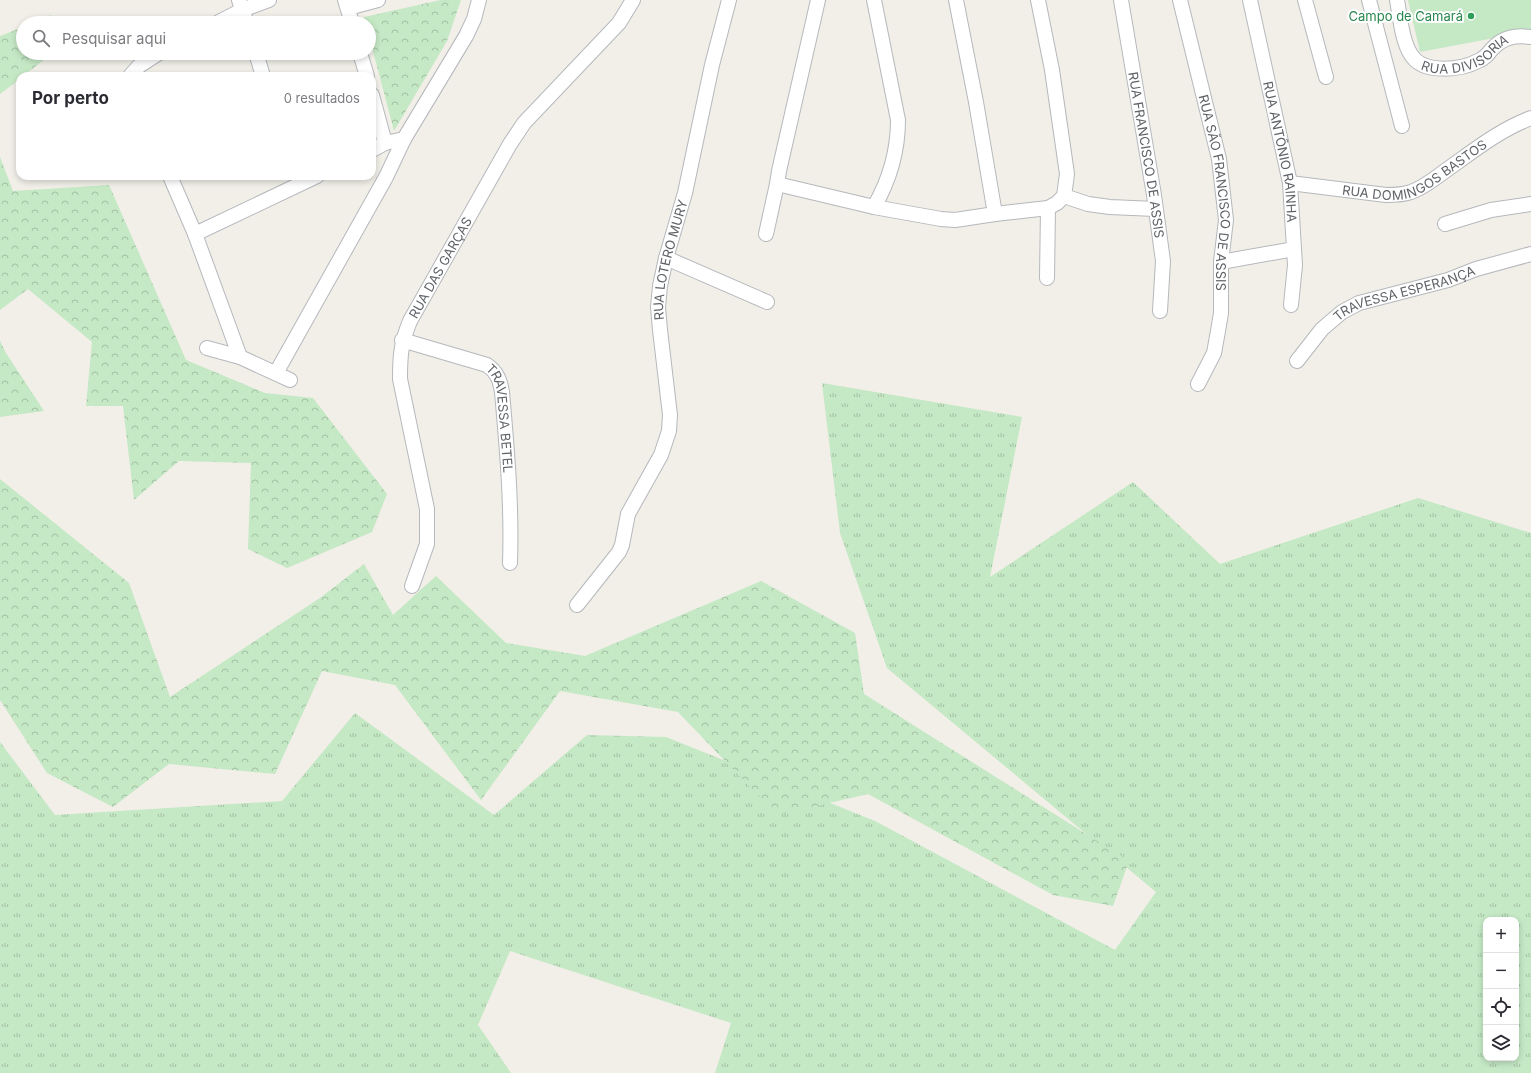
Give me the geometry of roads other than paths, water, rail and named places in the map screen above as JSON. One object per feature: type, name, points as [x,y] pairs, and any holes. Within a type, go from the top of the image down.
[{"type":"street","points":[[232,16],[268,0]]},
{"type":"street","points":[[350,16],[346,4],[378,0]]},
{"type":"street","points":[[276,373],[386,177],[404,139],[466,36],[474,20],[479,0]]},
{"type":"street","name":"RUA DAS GARÇAS","points":[[412,586],[427,544],[427,509],[400,379],[402,340],[414,314],[486,189],[510,144],[524,124],[609,35],[634,0]]},
{"type":"street","name":"RUA LOTERO MURY","points":[[577,605],[619,552],[624,537],[628,514],[661,455],[669,431],[670,415],[658,307],[660,286],[666,258],[685,193],[712,65],[729,0]]},
{"type":"street","points":[[766,234],[818,0]]},
{"type":"street","points":[[874,0],[898,120],[898,135],[896,152],[882,192],[874,207]]},
{"type":"street","points":[[956,0],[976,102],[995,214]]},
{"type":"street","points":[[777,184],[874,207],[941,219],[955,220],[1048,208],[1057,203],[1064,196],[1067,174],[1052,70],[1038,0]]},
{"type":"street","name":"RUA FRANCISCO DE ASSIS","points":[[1121,0],[1163,261],[1160,311]]},
{"type":"street","name":"RUA SÃO FRANCISCO DE ASSIS","points":[[1180,0],[1219,159],[1224,189],[1226,220],[1221,262],[1221,313],[1218,331],[1214,353],[1198,384]]},
{"type":"street","name":"RUA ANTÔNIO RAINHA","points":[[1250,0],[1290,183],[1295,265],[1291,305]]},
{"type":"street","points":[[1305,0],[1326,77]]},
{"type":"street","points":[[1369,0],[1402,126]]},
{"type":"street","name":"RUA DIVISORIA","points":[[1397,0],[1407,48],[1412,57],[1420,64],[1443,69],[1468,65],[1479,61],[1486,56],[1501,41],[1510,37],[1531,37]]},
{"type":"street","points":[[134,72],[139,66],[148,60]]},
{"type":"street","points":[[258,60],[263,72]]},
{"type":"street","points":[[362,60],[366,72]]},
{"type":"street","points":[[376,110],[385,143]]},
{"type":"street","name":"RUA DOMINGOS BASTOS","points":[[1290,183],[1386,195],[1399,195],[1411,192],[1424,185],[1493,137],[1512,126],[1531,118]]},
{"type":"street","points":[[376,148],[385,143],[404,139]]},
{"type":"street","points":[[172,180],[195,234],[240,357]]},
{"type":"street","points":[[195,234],[309,180]]},
{"type":"street","points":[[1064,196],[1088,204],[1110,207],[1155,209]]},
{"type":"street","points":[[1445,224],[1491,210],[1531,204],[1531,208]]},
{"type":"street","points":[[1047,278],[1048,208]]},
{"type":"street","points":[[1221,262],[1294,249]]},
{"type":"street","name":"TRAVESSA ESPERANÇA","points":[[1297,362],[1322,329],[1342,312],[1359,303],[1448,280],[1476,269],[1531,254]]},
{"type":"street","points":[[666,258],[767,302]]},
{"type":"street","name":"TRAVESSA BETEL","points":[[402,340],[487,365],[494,370],[500,381],[510,477],[510,563]]},
{"type":"street","points":[[208,348],[240,357],[290,380]]},
{"type":"place","name":"Campo de Camará","points":[[1471,16]]}]
